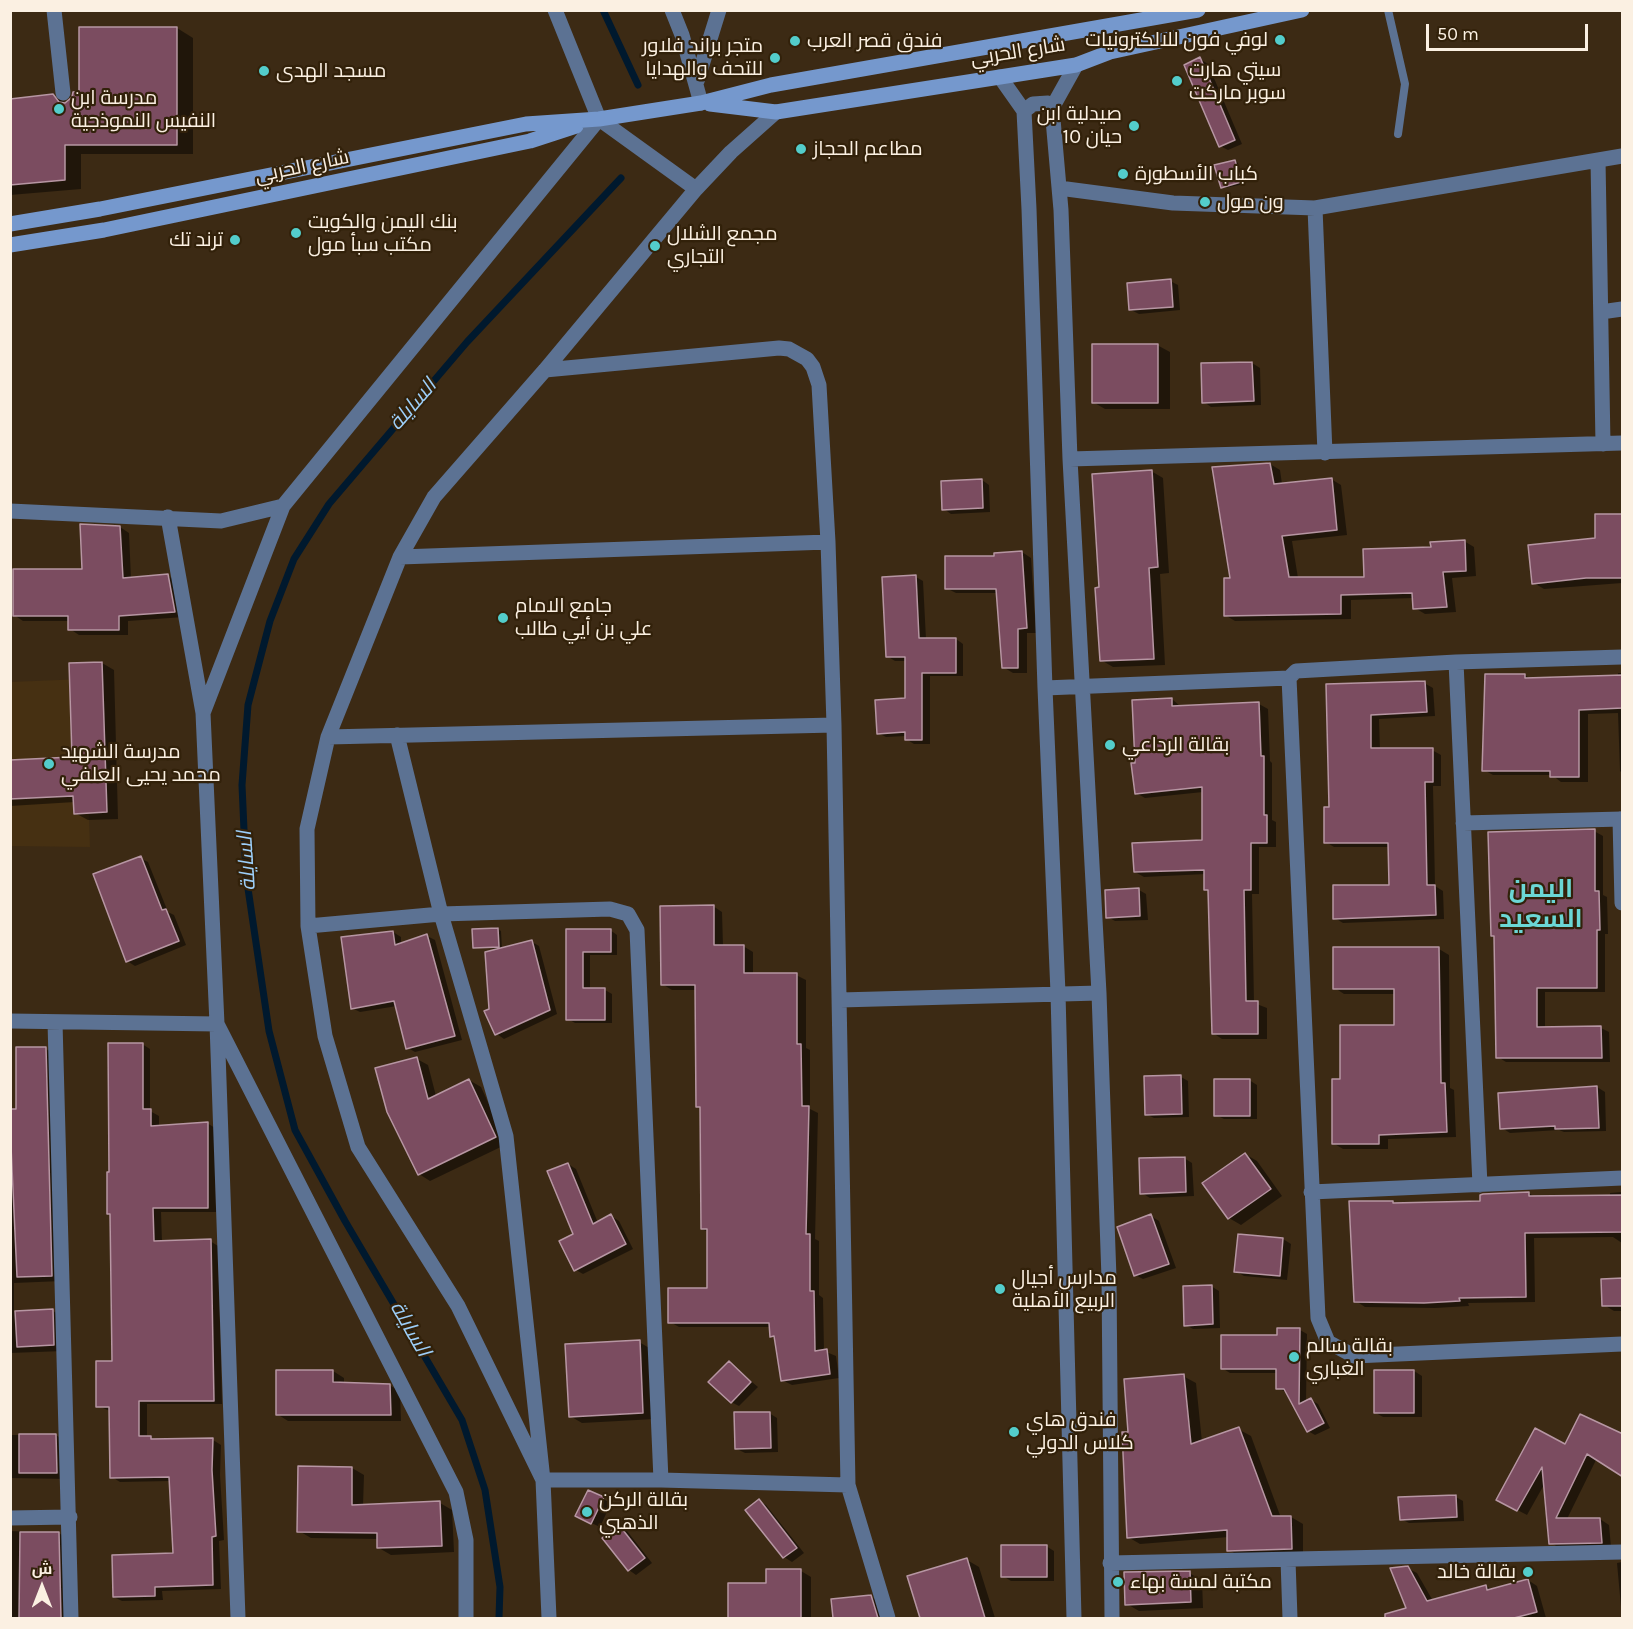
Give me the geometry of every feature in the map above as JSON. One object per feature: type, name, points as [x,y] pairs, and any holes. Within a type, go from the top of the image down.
[{"type":"street","points":[[54,10],[63,93]]},
{"type":"street","points":[[555,10],[599,119],[696,189]]},
{"type":"street","points":[[672,10],[697,81],[701,103]]},
{"type":"street","points":[[697,81],[719,10]]},
{"type":"street","name":"شارع الحربي","points":[[10,224],[100,209],[526,124],[599,119],[701,103],[771,85],[1198,10]]},
{"type":"street","name":"شارع الحربي","points":[[701,103],[776,112],[1076,65],[1110,52],[1302,10]]},
{"type":"street","points":[[1076,65],[1052,108],[1059,188],[1070,459],[1099,993],[1109,1278],[1112,1618]]},
{"type":"street","points":[[1000,77],[1024,111],[1058,993],[1074,1618]]},
{"type":"street","points":[[1024,111],[1033,104],[1047,103],[1052,108]]},
{"type":"street","points":[[543,1480],[458,1305],[358,1147],[326,1036],[308,926],[307,829],[328,737],[400,557],[434,497],[545,370],[696,189],[731,152],[776,112]]},
{"type":"street","points":[[203,713],[283,506],[599,119]]},
{"type":"street","name":"شارع الحربي","points":[[10,245],[104,230],[530,141],[599,119]]},
{"type":"street","points":[[1059,188],[1173,202],[1315,208],[1623,156]]},
{"type":"street","points":[[1598,160],[1604,444]]},
{"type":"street","points":[[1315,208],[1325,453]]},
{"type":"street","points":[[1601,312],[1623,309]]},
{"type":"street","points":[[545,370],[779,348],[789,349],[807,359],[813,367],[819,385],[828,542],[834,725],[848,1485],[888,1618]]},
{"type":"street","points":[[1070,459],[1623,444]]},
{"type":"street","points":[[10,511],[221,520],[283,506]]},
{"type":"street","points":[[168,517],[203,713],[217,1024],[238,1618]]},
{"type":"street","points":[[400,557],[828,542]]},
{"type":"street","points":[[1045,688],[1289,678],[1296,671],[1456,662],[1623,657]]},
{"type":"street","points":[[1456,662],[1480,1185]]},
{"type":"street","points":[[1289,678],[1318,1318],[1328,1342],[1354,1356],[1623,1344]]},
{"type":"street","points":[[328,737],[834,725]]},
{"type":"street","points":[[397,735],[441,914],[507,1136],[543,1480],[549,1618]]},
{"type":"street","points":[[1463,823],[1622,819],[1623,903]]},
{"type":"street","points":[[308,926],[441,914],[610,909],[628,914],[637,930],[661,1479]]},
{"type":"street","points":[[840,1000],[1099,993]]},
{"type":"street","points":[[10,1021],[217,1024]]},
{"type":"street","points":[[55,1022],[71,1618]]},
{"type":"street","points":[[217,1024],[456,1492],[466,1540],[466,1618]]},
{"type":"street","points":[[1311,1192],[1623,1178]]},
{"type":"street","points":[[543,1480],[661,1479],[848,1485]]},
{"type":"street","points":[[10,1518],[70,1517]]},
{"type":"street","points":[[1110,1563],[1623,1552]]},
{"type":"street","points":[[1288,1560],[1290,1618]]},
{"type":"lane","points":[[1388,10],[1405,84],[1398,134]]},
{"type":"shaded area","name":"مدرسة الشهيد محمد يحيى العلفي","points":[[84,679],[90,847],[11,846],[10,682]]},
{"type":"building","points":[[79,27],[177,27],[177,145],[65,145],[65,180],[10,185],[10,99],[53,94],[59,102],[65,103],[72,97],[73,92],[79,91]]},
{"type":"building","points":[[1200,57],[1235,140],[1219,147],[1184,65]]},
{"type":"building","points":[[1235,160],[1241,182],[1221,188],[1214,165]]},
{"type":"building","points":[[1171,279],[1173,307],[1129,310],[1127,283]]},
{"type":"building","points":[[1092,344],[1158,344],[1158,403],[1092,403]]},
{"type":"building","points":[[1252,362],[1254,401],[1202,403],[1201,363]]},
{"type":"building","points":[[1270,463],[1274,484],[1332,478],[1337,530],[1282,536],[1289,577],[1364,577],[1363,549],[1431,547],[1430,542],[1465,540],[1466,571],[1443,572],[1447,607],[1413,609],[1412,593],[1341,595],[1341,614],[1224,616],[1224,578],[1230,578],[1212,467]]},
{"type":"building","points":[[1152,470],[1158,567],[1149,568],[1154,659],[1100,661],[1095,588],[1099,587],[1092,474]]},
{"type":"building","points":[[982,479],[983,508],[942,510],[941,481]]},
{"type":"building","points":[[1595,514],[1623,514],[1623,578],[1586,578],[1532,584],[1528,545],[1595,538]]},
{"type":"building","points":[[80,524],[120,526],[123,578],[168,574],[175,612],[119,616],[119,630],[68,630],[68,616],[13,616],[13,569],[82,569]]},
{"type":"building","points":[[1022,551],[1027,628],[1018,629],[1018,668],[1002,668],[996,589],[945,589],[945,556],[994,556],[994,553]]},
{"type":"building","points":[[916,575],[919,638],[956,638],[956,673],[922,673],[922,740],[905,740],[905,732],[877,734],[875,700],[905,698],[905,657],[886,657],[882,577]]},
{"type":"building","points":[[102,662],[107,812],[74,814],[73,796],[10,799],[10,760],[72,757],[69,663]]},
{"type":"building","points":[[1485,674],[1525,674],[1525,678],[1623,675],[1623,708],[1579,710],[1579,777],[1550,777],[1550,771],[1482,771]]},
{"type":"building","points":[[1425,681],[1427,712],[1371,715],[1371,748],[1433,748],[1433,782],[1425,782],[1427,885],[1435,885],[1436,915],[1333,919],[1333,885],[1389,885],[1388,843],[1324,843],[1324,807],[1329,807],[1326,684]]},
{"type":"building","points":[[1172,698],[1172,706],[1259,702],[1261,756],[1264,756],[1264,815],[1267,815],[1267,843],[1251,843],[1251,890],[1244,890],[1246,1001],[1258,1001],[1258,1034],[1212,1034],[1208,890],[1204,890],[1204,870],[1134,872],[1132,843],[1202,840],[1202,787],[1135,794],[1131,763],[1135,763],[1132,700]]},
{"type":"building","points":[[1595,829],[1595,891],[1599,891],[1600,930],[1597,930],[1597,988],[1537,988],[1537,1027],[1601,1026],[1602,1058],[1496,1058],[1494,936],[1491,936],[1488,832]]},
{"type":"building","points":[[141,856],[162,910],[166,909],[179,941],[126,962],[93,874]]},
{"type":"building","points":[[1139,888],[1140,916],[1106,918],[1105,890]]},
{"type":"building","points":[[714,905],[714,945],[744,945],[744,973],[797,973],[797,1044],[801,1044],[802,1106],[809,1106],[806,1234],[810,1234],[810,1291],[814,1291],[815,1351],[827,1349],[830,1374],[781,1381],[774,1336],[770,1337],[769,1323],[668,1323],[668,1288],[707,1288],[707,1229],[701,1229],[700,1107],[696,1107],[695,985],[661,985],[660,906]]},
{"type":"building","points":[[498,928],[499,947],[473,948],[472,929]]},
{"type":"building","points":[[566,929],[611,929],[611,952],[583,952],[583,988],[605,988],[605,1020],[566,1020]]},
{"type":"building","points":[[393,931],[395,945],[427,934],[455,1036],[406,1049],[394,1001],[351,1009],[341,937]]},
{"type":"building","points":[[532,940],[550,1010],[495,1035],[484,1011],[489,1009],[485,952]]},
{"type":"building","points":[[1333,947],[1439,947],[1441,1083],[1445,1083],[1447,1132],[1379,1135],[1379,1144],[1332,1144],[1332,1079],[1340,1079],[1340,1025],[1394,1025],[1394,989],[1333,989]]},
{"type":"building","points":[[108,1043],[143,1043],[143,1109],[151,1109],[151,1126],[208,1122],[208,1208],[153,1208],[154,1241],[211,1239],[214,1401],[139,1401],[139,1436],[151,1436],[151,1439],[213,1438],[212,1470],[216,1536],[212,1537],[213,1585],[155,1587],[155,1596],[113,1597],[112,1555],[173,1553],[169,1477],[110,1478],[109,1407],[96,1407],[96,1361],[112,1361],[110,1214],[107,1214]]},
{"type":"building","points":[[16,1047],[46,1047],[52,1276],[17,1277],[11,1146],[11,1109],[16,1109]]},
{"type":"building","points":[[417,1057],[428,1099],[469,1079],[496,1137],[418,1175],[387,1112],[375,1068]]},
{"type":"building","points":[[1181,1075],[1182,1114],[1145,1115],[1144,1076]]},
{"type":"building","points":[[1214,1079],[1250,1079],[1250,1116],[1214,1116]]},
{"type":"building","points":[[1597,1086],[1599,1128],[1555,1129],[1555,1126],[1500,1129],[1498,1093]]},
{"type":"building","points":[[1245,1153],[1271,1189],[1228,1219],[1202,1183]]},
{"type":"building","points":[[1185,1157],[1186,1192],[1140,1194],[1139,1158]]},
{"type":"building","points":[[568,1163],[593,1224],[611,1214],[626,1244],[574,1271],[559,1241],[573,1234],[547,1171]]},
{"type":"building","points":[[1529,1192],[1529,1196],[1623,1195],[1623,1232],[1525,1233],[1526,1297],[1459,1298],[1460,1301],[1424,1303],[1354,1302],[1349,1201],[1393,1201],[1393,1203],[1480,1201],[1480,1195],[1483,1194]]},
{"type":"building","points":[[1151,1214],[1169,1264],[1134,1276],[1117,1227]]},
{"type":"building","points":[[1238,1234],[1283,1238],[1280,1276],[1234,1272]]},
{"type":"building","points":[[1623,1278],[1623,1306],[1602,1306],[1601,1279]]},
{"type":"building","points":[[1212,1285],[1213,1324],[1184,1326],[1183,1286]]},
{"type":"building","points":[[53,1309],[54,1345],[17,1347],[15,1311]]},
{"type":"building","points":[[1277,1328],[1300,1328],[1299,1404],[1311,1398],[1324,1423],[1307,1432],[1284,1389],[1276,1389],[1276,1369],[1221,1369],[1221,1335],[1277,1335]]},
{"type":"building","points":[[640,1340],[643,1413],[569,1417],[565,1344]]},
{"type":"building","points":[[729,1361],[751,1382],[731,1403],[708,1382]]},
{"type":"building","points":[[276,1370],[333,1370],[333,1382],[390,1384],[391,1415],[276,1415]]},
{"type":"building","points":[[1374,1370],[1414,1370],[1414,1413],[1374,1413]]},
{"type":"building","points":[[1184,1374],[1191,1444],[1239,1427],[1272,1516],[1291,1516],[1292,1549],[1227,1551],[1227,1530],[1127,1538],[1122,1432],[1128,1432],[1124,1379]]},
{"type":"building","points":[[734,1412],[770,1412],[771,1448],[735,1449]]},
{"type":"building","points":[[1580,1414],[1623,1434],[1623,1477],[1587,1454],[1556,1518],[1600,1518],[1602,1543],[1549,1544],[1542,1467],[1517,1511],[1496,1500],[1535,1428],[1565,1444]]},
{"type":"building","points":[[19,1434],[56,1434],[57,1473],[19,1473]]},
{"type":"building","points":[[298,1466],[352,1467],[352,1505],[440,1501],[442,1546],[377,1548],[377,1533],[297,1532]]},
{"type":"building","points":[[588,1490],[604,1497],[591,1524],[575,1516]]},
{"type":"building","points":[[1456,1495],[1457,1517],[1400,1520],[1398,1497]]},
{"type":"building","points":[[759,1499],[797,1548],[783,1558],[745,1510]]},
{"type":"building","points":[[619,1525],[645,1558],[628,1571],[602,1538]]},
{"type":"building","points":[[20,1532],[59,1532],[61,1618],[19,1618]]},
{"type":"building","points":[[1001,1545],[1047,1545],[1047,1577],[1001,1577]]},
{"type":"building","points":[[967,1558],[985,1618],[920,1618],[907,1576]]},
{"type":"building","points":[[1408,1566],[1427,1601],[1486,1585],[1487,1590],[1528,1579],[1537,1612],[1514,1618],[1385,1618],[1385,1614],[1406,1608],[1390,1568]]},
{"type":"building","points":[[766,1569],[801,1569],[801,1618],[728,1618],[728,1583],[766,1583]]},
{"type":"building","points":[[1190,1571],[1191,1602],[1125,1605],[1124,1572]]},
{"type":"building","points":[[871,1595],[878,1618],[833,1618],[831,1599]]},
{"type":"waterway","name":"السايلة","points":[[603,10],[638,85]]},
{"type":"waterway","name":"السايلة","points":[[499,1618],[500,1587],[485,1490],[462,1420],[345,1221],[295,1130],[269,1031],[246,875],[242,785],[248,705],[270,621],[294,559],[329,504],[467,342],[621,178]]},
{"type":"place","name":"لوفي فون للالكترونيات","points":[[1280,40]]},
{"type":"place","name":"فندق قصر العرب","points":[[795,41]]},
{"type":"place","name":"متجر براند فلاور للتحف والهدايا","points":[[775,58]]},
{"type":"place","name":"مسجد الهدى","points":[[264,71]]},
{"type":"place","name":"سيتي هارت سوبر ماركت","points":[[1177,81]]},
{"type":"place","name":"مدرسة ابن النفيس النموذجية","points":[[59,109]]},
{"type":"place","name":"صيدلية ابن حيان 10","points":[[1134,126]]},
{"type":"place","name":"مطاعم الحجاز","points":[[801,149]]},
{"type":"place","name":"كباب الأسطورة","points":[[1123,174]]},
{"type":"place","name":"ون مول","points":[[1205,202]]},
{"type":"place","name":"بنك اليمن والكويت مكتب سبأ مول","points":[[296,233]]},
{"type":"place","name":"ترند تك","points":[[235,240]]},
{"type":"place","name":"مجمع الشلال التجاري","points":[[655,246]]},
{"type":"place","name":"جامع الامام علي بن أيي طالب","points":[[503,618]]},
{"type":"place","name":"بقالة الرداعي","points":[[1110,745]]},
{"type":"place","name":"مدرسة الشهيد محمد يحيى العلفي","points":[[49,764]]},
{"type":"place","name":"مدارس أجيال الربيع الأهلية","points":[[1000,1289]]},
{"type":"place","name":"بقالة سالم الغباري","points":[[1294,1357]]},
{"type":"place","name":"فندق هاي كلاس الدولي","points":[[1014,1432]]},
{"type":"place","name":"بقالة الركن الذهبي","points":[[587,1512]]},
{"type":"place","name":"بقالة خالد","points":[[1528,1572]]},
{"type":"place","name":"مكتبة لمسة بهاء","points":[[1118,1582]]},
{"type":"district","name":"اليمن السعيد","points":[[1541,905]]}]
